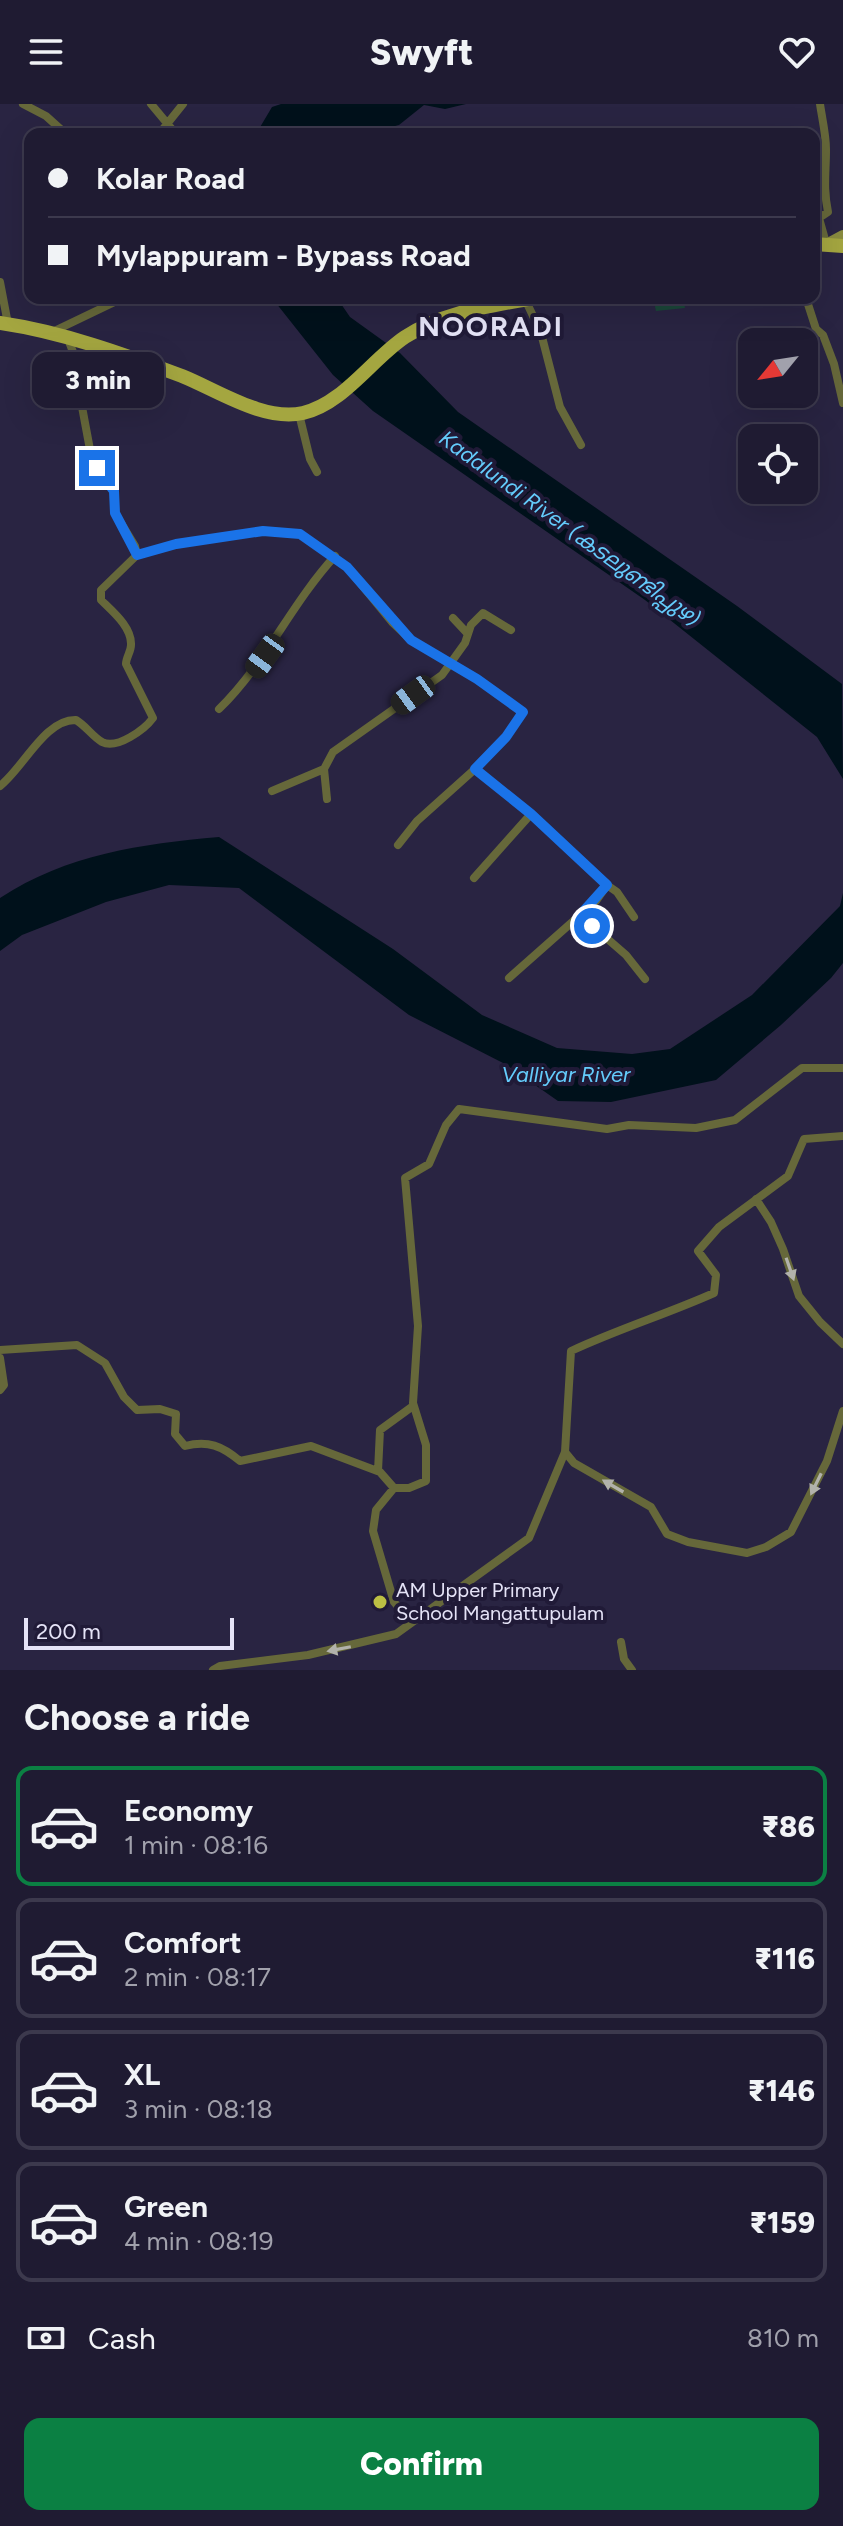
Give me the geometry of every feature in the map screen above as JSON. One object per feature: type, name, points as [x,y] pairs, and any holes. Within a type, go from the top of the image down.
[{"type":"main road","points":[[4,324],[68,339],[180,376],[262,409],[290,415],[331,399],[406,337],[435,321],[494,304]]},
{"type":"street","points":[[23,104],[46,116],[59,128]]},
{"type":"street","points":[[151,104],[172,128]]},
{"type":"street","points":[[164,128],[183,104]]},
{"type":"street","points":[[820,104],[826,144],[827,174],[823,188],[828,212],[820,217]]},
{"type":"street","points":[[820,220],[831,242]]},
{"type":"street","points":[[0,282],[4,324]]},
{"type":"street","points":[[49,333],[110,304]]},
{"type":"street","points":[[529,304],[541,333],[560,407],[581,445]]},
{"type":"street","points":[[808,304],[816,329],[823,335],[834,364],[843,403]]},
{"type":"street","points":[[68,339],[88,373],[80,396],[91,455],[114,491],[115,513],[137,555]]},
{"type":"street","points":[[299,414],[310,459],[317,472]]},
{"type":"street","points":[[0,786],[26,761],[52,727],[63,722],[76,720],[102,742],[114,744],[152,721],[126,664],[130,639],[119,617],[100,596],[101,590],[137,555],[176,544],[279,530],[300,534],[335,556],[411,640],[450,662],[523,712],[506,737],[417,821],[398,845]]},
{"type":"street","points":[[219,709],[254,671],[301,597],[335,556]]},
{"type":"street","points":[[327,799],[324,769],[333,752],[442,675],[483,613],[511,630]]},
{"type":"street","points":[[453,618],[467,633]]},
{"type":"street","points":[[272,791],[324,769]]},
{"type":"street","points":[[475,769],[531,814],[617,892],[634,917]]},
{"type":"street","points":[[474,878],[531,814]]},
{"type":"street","points":[[509,978],[580,915],[607,885]]},
{"type":"street","points":[[580,915],[626,955],[645,979]]},
{"type":"street","points":[[0,1350],[77,1345],[105,1363],[124,1397],[137,1410],[160,1409],[176,1414],[175,1434],[185,1446],[199,1443],[223,1446],[240,1461],[311,1446],[378,1471],[394,1488],[409,1488],[426,1481],[426,1445],[413,1406],[418,1326],[405,1178],[429,1164],[446,1125],[459,1109],[607,1129],[629,1125],[696,1128],[735,1120],[802,1068],[843,1068]]},
{"type":"street","points":[[213,1670],[220,1666],[354,1646],[396,1634],[529,1538],[565,1452],[571,1351],[616,1330],[669,1313],[714,1293],[716,1275],[698,1251],[719,1227],[788,1176],[804,1139],[843,1136]]},
{"type":"street","points":[[756,1199],[777,1236],[799,1296],[843,1344]]},
{"type":"street","points":[[0,1358],[4,1385],[0,1390]]},
{"type":"street","points":[[378,1471],[380,1430],[413,1406]]},
{"type":"street","points":[[565,1452],[574,1463],[651,1507],[667,1534],[688,1542],[747,1553],[766,1547],[791,1532],[827,1461],[843,1411]]},
{"type":"street","points":[[394,1488],[376,1510],[373,1531],[394,1602],[411,1622]]},
{"type":"street","points":[[621,1642],[624,1659],[632,1670]]},
{"type":"water","points":[[281,104],[466,104],[445,109],[424,105],[399,125],[387,128],[260,128],[272,107]]},
{"type":"water","name":"Kadalundi River (കടലുണ്ടിപ്പുഴ)","points":[[277,304],[341,304],[350,317],[400,353],[458,412],[737,606],[842,684],[843,779],[817,737],[645,600],[373,411],[333,375]]},
{"type":"water","name":"Valliyar River","points":[[219,837],[393,949],[482,1015],[557,1048],[632,1054],[670,1049],[752,995],[840,906],[843,893],[843,963],[781,1025],[716,1080],[611,1102],[558,1101],[505,1064],[409,1015],[239,888],[169,885],[106,902],[22,935],[0,951],[0,898],[25,883],[78,861],[105,854],[161,843]]},
{"type":"building","points":[[654,304],[684,304],[685,308],[656,311]]},
{"type":"place","name":"AM Upper Primary School Mangattupulam","points":[[380,1602]]},
{"type":"district","name":"NOORADI","points":[[491,326]]},
{"type":"route","points":[[97,468],[114,491],[115,513],[135,546],[137,555],[176,544],[263,531],[300,534],[347,567],[392,622],[411,640],[477,679],[523,712],[506,737],[475,769],[531,814],[607,885],[596,901],[580,915],[592,926]]}]
